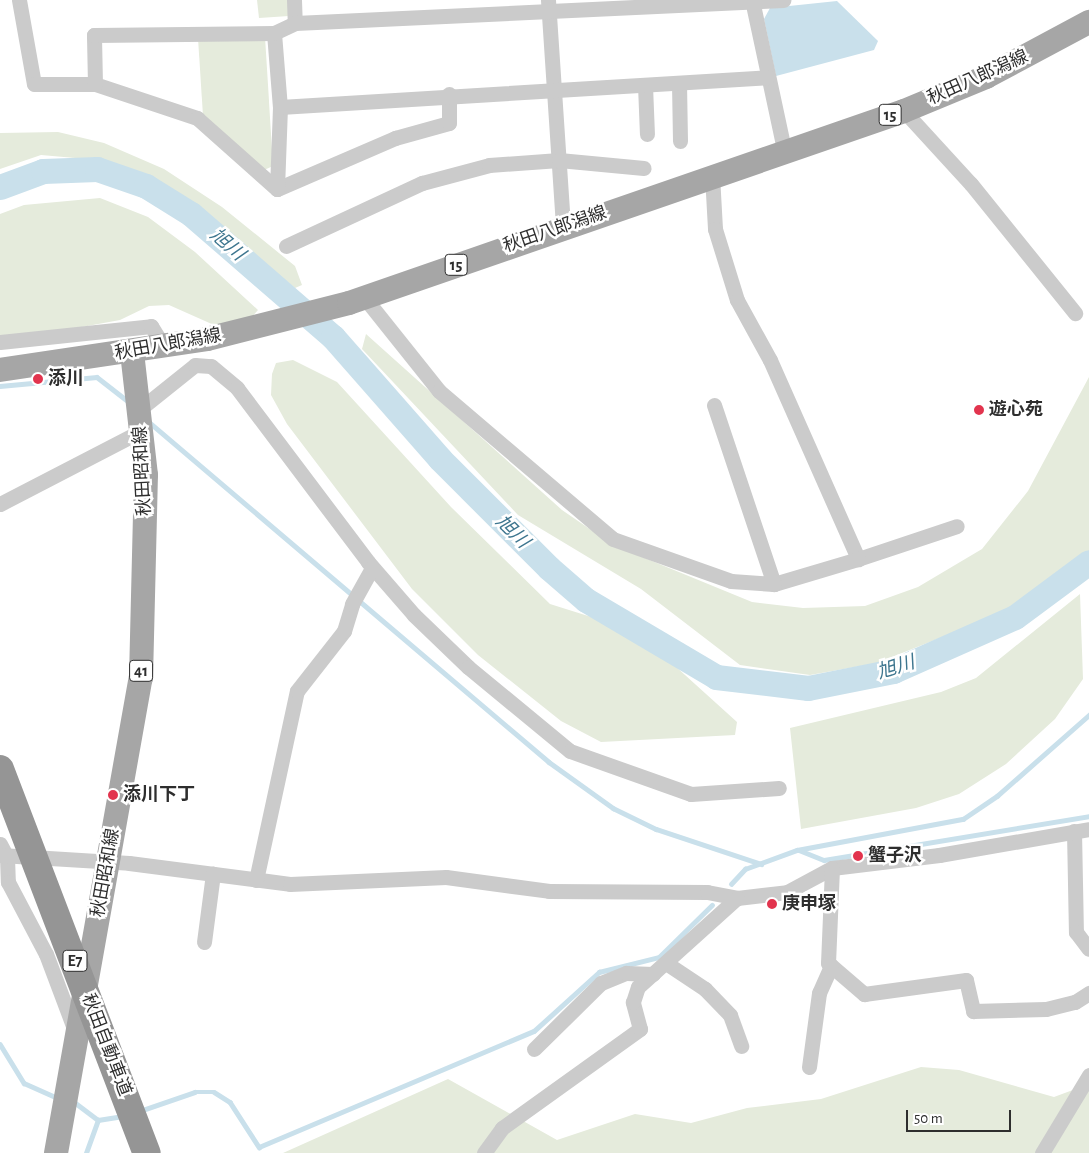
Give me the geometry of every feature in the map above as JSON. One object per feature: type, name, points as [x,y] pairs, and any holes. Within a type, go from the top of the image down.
[{"type":"highway","name":"秋田自動車道","points":[[0,769],[147,1153]]},
{"type":"main road","name":"秋田八郎潟線","points":[[0,370],[132,352],[208,339],[357,300],[784,149],[904,111],[986,77],[1089,22]]},
{"type":"main road","name":"秋田昭和線","points":[[56,1153],[141,678],[146,603],[141,420],[132,352]]},
{"type":"street","points":[[19,0],[34,84],[95,84],[197,118],[278,189]]},
{"type":"street","points":[[294,0],[295,23]]},
{"type":"street","points":[[95,84],[94,35],[274,33],[295,23],[549,6],[783,0]]},
{"type":"street","points":[[752,2],[784,149]]},
{"type":"street","points":[[549,6],[563,227]]},
{"type":"street","points":[[274,33],[280,107],[278,189]]},
{"type":"street","points":[[280,107],[449,94],[555,92],[767,77]]},
{"type":"street","points":[[680,83],[680,140]]},
{"type":"street","points":[[645,85],[647,134]]},
{"type":"street","points":[[278,189],[395,138],[449,123],[449,94]]},
{"type":"street","points":[[904,111],[971,184],[1075,313]]},
{"type":"street","points":[[286,246],[422,183],[489,165],[559,160],[644,168]]},
{"type":"street","points":[[712,174],[714,229],[737,300],[770,360],[858,559]]},
{"type":"street","points":[[357,300],[439,392],[613,539],[732,581],[774,584],[858,559],[957,526]]},
{"type":"street","points":[[0,342],[151,326],[164,347]]},
{"type":"street","points":[[0,504],[141,420],[195,366],[211,366],[236,388],[372,568],[468,667],[570,751],[691,794],[779,788]]},
{"type":"street","points":[[714,405],[774,584]]},
{"type":"street","points":[[256,880],[297,691],[344,631],[356,599],[372,568]]},
{"type":"street","points":[[77,1036],[46,954],[8,882],[2,852],[290,884],[446,877],[549,891],[707,892],[737,898],[787,892],[832,868],[939,855],[1089,828]]},
{"type":"street","points":[[1074,831],[1076,932],[1089,949]]},
{"type":"street","points":[[809,1068],[819,993],[831,966],[832,868]]},
{"type":"street","points":[[204,942],[213,874]]},
{"type":"street","points":[[484,1153],[502,1128],[640,1029],[633,1002],[638,987],[737,898]]},
{"type":"street","points":[[666,963],[705,988],[730,1015],[741,1046]]},
{"type":"street","points":[[831,966],[870,995],[966,980],[973,1011],[1046,1009],[1075,1002],[1089,993]]},
{"type":"street","points":[[534,1049],[601,983],[626,973],[653,974]]},
{"type":"street","points":[[1042,1153],[1089,1074]]},
{"type":"green space","points":[[257,0],[288,0],[289,16],[259,18]]},
{"type":"green space","points":[[265,37],[273,166],[262,171],[203,116],[198,38]]},
{"type":"green space","points":[[58,132],[104,143],[164,169],[222,207],[295,266],[302,285],[295,288],[206,216],[147,179],[98,160],[41,155],[0,169],[0,133]]},
{"type":"green space","points":[[100,198],[148,217],[195,252],[258,310],[250,319],[214,325],[169,305],[149,306],[120,320],[0,342],[0,214],[24,205]]},
{"type":"green space","points":[[366,334],[562,510],[613,545],[752,602],[803,608],[865,606],[918,587],[982,549],[1028,491],[1089,377],[1089,552],[1015,608],[877,663],[810,675],[740,665],[641,589],[518,515],[362,349]]},
{"type":"green space","points":[[293,360],[337,382],[451,507],[550,604],[604,621],[664,656],[737,722],[735,735],[601,742],[561,721],[478,655],[412,589],[287,424],[271,395],[272,374],[276,363]]},
{"type":"green space","points":[[1080,594],[1083,679],[1055,719],[1006,764],[959,794],[916,808],[801,829],[790,728],[941,692],[976,678]]},
{"type":"green space","points":[[921,1067],[959,1070],[1054,1097],[1089,1084],[1089,1153],[283,1153],[448,1079],[557,1140],[635,1114],[691,1123],[747,1108],[821,1099]]},
{"type":"water","points":[[837,1],[878,41],[874,50],[776,76],[764,19],[770,8]]},
{"type":"waterway","name":"旭川","points":[[0,187],[43,171],[97,169],[146,186],[191,214],[333,337],[440,459],[549,568],[586,600],[716,677],[808,688],[893,671],[1015,617],[1089,562]]},
{"type":"waterway","points":[[0,386],[97,377],[129,402]]},
{"type":"waterway","points":[[149,422],[549,762],[613,808],[656,829],[761,864]]},
{"type":"waterway","points":[[731,884],[745,869],[797,850],[963,819],[997,796],[1089,715]]},
{"type":"waterway","points":[[799,850],[824,860],[1089,816]]},
{"type":"waterway","points":[[140,1111],[195,1092],[214,1092],[230,1102],[259,1147],[534,1031],[599,972],[659,957],[712,905]]},
{"type":"waterway","points":[[0,1044],[24,1083],[58,1098]]},
{"type":"waterway","points":[[73,1101],[98,1120]]},
{"type":"waterway","points":[[86,1153],[98,1120],[123,1116]]},
{"type":"place","name":"添川","points":[[38,379]]},
{"type":"place","name":"遊心苑","points":[[979,410]]},
{"type":"place","name":"添川下丁","points":[[113,795]]},
{"type":"place","name":"蟹子沢","points":[[858,856]]},
{"type":"place","name":"庚申塚","points":[[772,904]]}]
